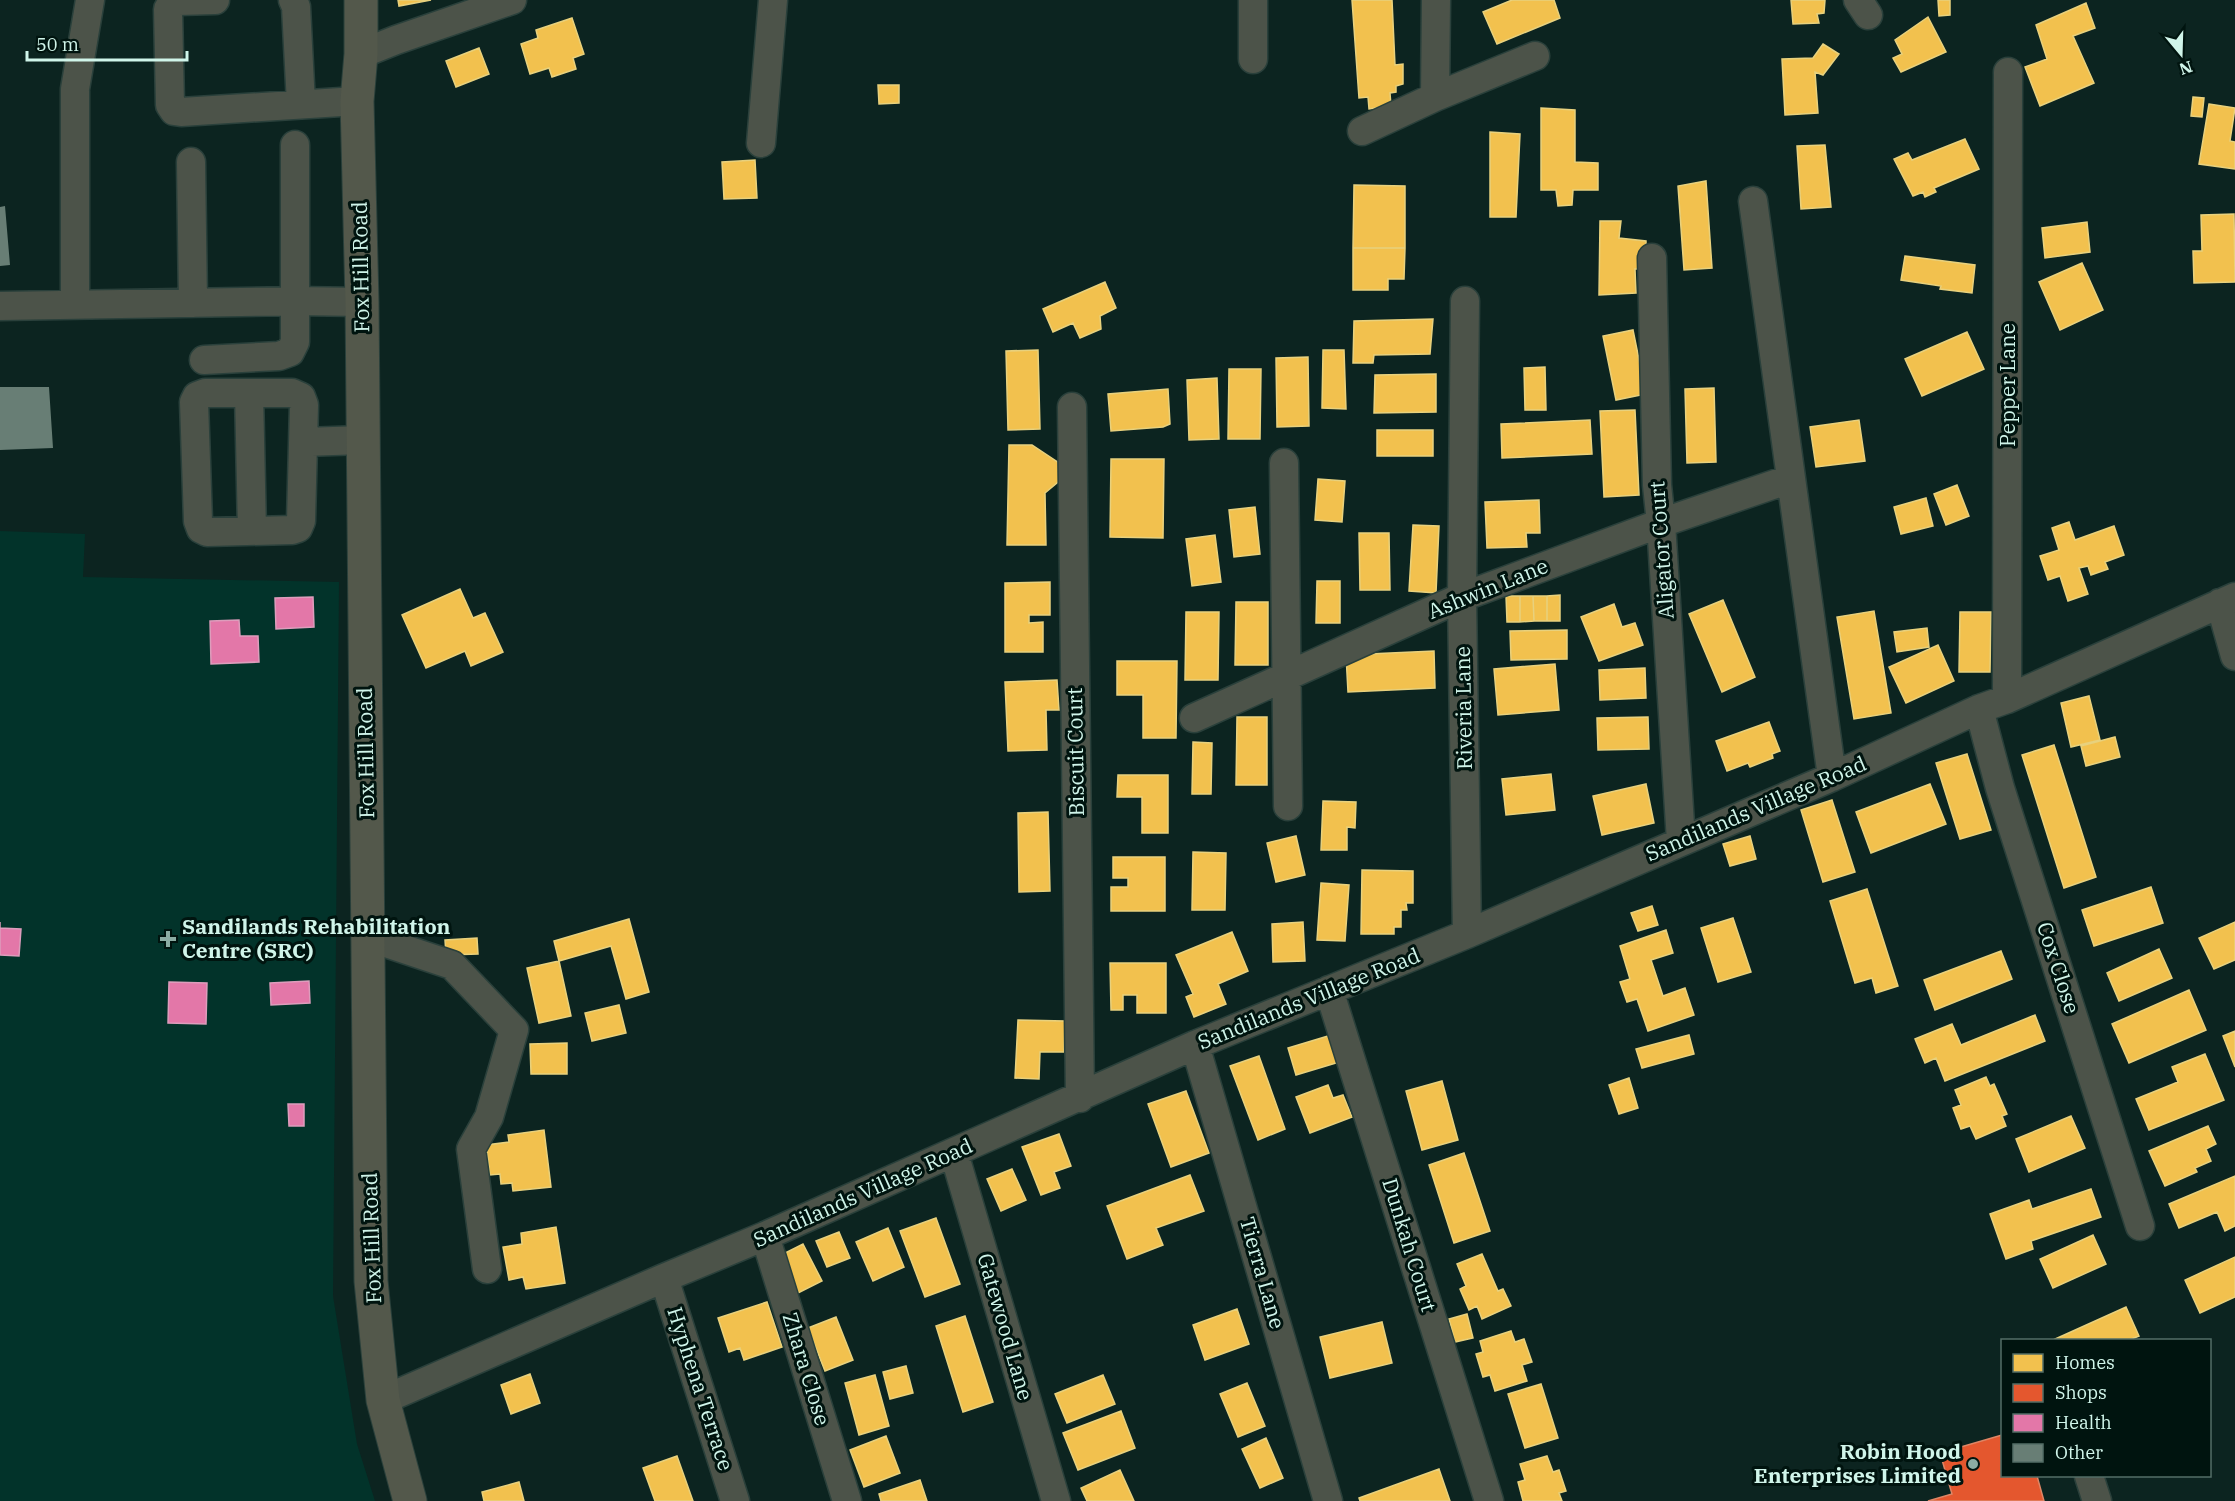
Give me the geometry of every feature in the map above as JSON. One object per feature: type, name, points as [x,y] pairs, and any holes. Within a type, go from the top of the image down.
[{"type":"main road","name":"Fox Hill Road","points":[[361,0],[361,54],[357,101],[362,302],[371,1281],[383,1400],[410,1501]]},
{"type":"street","points":[[75,304],[75,89],[90,0]]},
{"type":"street","points":[[215,0],[178,1],[168,9],[170,105],[174,111],[357,101]]},
{"type":"street","points":[[293,0],[296,7],[301,104]]},
{"type":"street","points":[[361,54],[512,0]]},
{"type":"street","points":[[761,143],[773,0]]},
{"type":"street","points":[[1253,0],[1253,59]]},
{"type":"street","points":[[1435,97],[1436,0]]},
{"type":"street","points":[[1362,130],[1536,56]]},
{"type":"street","name":"Pepper Lane","points":[[2007,699],[2008,72]]},
{"type":"street","points":[[204,360],[279,356],[290,352],[295,342],[295,145]]},
{"type":"street","points":[[191,162],[193,303]]},
{"type":"street","points":[[1753,201],[1832,777]]},
{"type":"street","name":"Aligator Court","points":[[1652,258],[1657,485],[1681,841]]},
{"type":"street","name":"Riveria Lane","points":[[1466,301],[1462,597],[1467,934]]},
{"type":"street","points":[[0,306],[362,302]]},
{"type":"street","points":[[204,393],[249,393],[292,393],[301,397],[304,405],[301,521],[298,528],[292,530],[207,532],[201,529],[198,520],[194,402],[197,396],[204,393]]},
{"type":"street","points":[[249,393],[252,531]]},
{"type":"street","name":"Biscuit Court","points":[[1072,407],[1080,1098]]},
{"type":"street","points":[[304,442],[363,440]]},
{"type":"street","points":[[1284,463],[1288,806]]},
{"type":"street","name":"Ashwin Lane","points":[[1194,718],[1462,597],[1661,523],[1790,479]]},
{"type":"street","points":[[2228,600],[2235,656]]},
{"type":"street","name":"Sandilands Village Road","points":[[383,1400],[765,1236],[1195,1045],[1467,934],[1832,777],[1978,709],[2007,699],[2228,600]]},
{"type":"street","name":"Cox Close","points":[[1978,709],[2000,788],[2140,1226]]},
{"type":"street","points":[[368,937],[452,965],[514,1030],[489,1116],[471,1149],[487,1269]]},
{"type":"street","name":"Dunkah Court","points":[[1329,990],[1489,1501]]},
{"type":"street","name":"Tierra Lane","points":[[1195,1045],[1328,1501]]},
{"type":"street","name":"Gatewood Lane","points":[[954,1153],[1056,1501]]},
{"type":"street","name":"Zhara Close","points":[[765,1236],[847,1501]]},
{"type":"street","name":"Hyphena Terrace","points":[[664,1278],[735,1501]]},
{"type":"street","points":[[2090,1477],[2097,1501]]},
{"type":"shaded area","name":"Sandilands Rehabilitation Centre (SRC)","points":[[0,531],[85,534],[83,577],[339,582],[333,1296],[357,1444],[375,1501],[0,1501]]},
{"type":"building: Homes","points":[[398,0],[431,0],[399,6]]},
{"type":"building: Homes","points":[[1352,0],[1392,0],[1395,65],[1403,64],[1403,84],[1396,86],[1396,92],[1390,93],[1391,106],[1369,109],[1368,97],[1359,98]]},
{"type":"building: Homes","points":[[1512,0],[1554,0],[1560,18],[1497,44],[1483,12]]},
{"type":"building: Homes","points":[[1791,0],[1825,0],[1824,13],[1817,14],[1819,23],[1793,24]]},
{"type":"building: Homes","points":[[1938,0],[1950,0],[1950,15],[1939,16]]},
{"type":"building: Homes","points":[[2086,3],[2095,28],[2073,36],[2094,83],[2040,106],[2025,67],[2047,59],[2036,25]]},
{"type":"building: Homes","points":[[1928,17],[1946,52],[1901,72],[1893,58],[1902,54],[1895,40]]},
{"type":"building: Homes","points":[[572,18],[584,54],[573,58],[576,69],[552,77],[549,68],[530,74],[521,44],[538,38],[536,30]]},
{"type":"building: Homes","points":[[1823,44],[1839,54],[1823,75],[1815,72],[1818,113],[1785,115],[1782,59],[1813,58]]},
{"type":"building: Homes","points":[[479,48],[489,74],[456,87],[446,61]]},
{"type":"building: Homes","points":[[878,85],[899,85],[899,103],[879,104]]},
{"type":"building: Homes","points":[[2193,97],[2204,98],[2202,117],[2191,116]]},
{"type":"building: Homes","points":[[2209,104],[2235,108],[2230,141],[2235,142],[2235,169],[2199,164]]},
{"type":"building: Homes","points":[[1541,108],[1575,110],[1575,162],[1598,163],[1598,190],[1573,190],[1572,205],[1558,206],[1556,190],[1541,190]]},
{"type":"building: Homes","points":[[1490,132],[1520,134],[1516,217],[1490,217]]},
{"type":"building: Homes","points":[[1965,139],[1979,169],[1934,188],[1936,192],[1925,197],[1923,192],[1913,196],[1894,159],[1908,153],[1912,160]]},
{"type":"building: Homes","points":[[1825,145],[1831,207],[1801,209],[1797,146]]},
{"type":"building: Homes","points":[[755,160],[757,198],[724,199],[722,162]]},
{"type":"building: Homes","points":[[1706,181],[1712,268],[1684,270],[1678,186]]},
{"type":"building: Homes","points":[[1354,185],[1405,186],[1405,248],[1353,248]]},
{"type":"building: Homes","points":[[2234,214],[2235,282],[2194,283],[2193,251],[2202,251],[2201,215]]},
{"type":"building: Homes","points":[[1600,221],[1621,221],[1619,238],[1646,241],[1646,269],[1635,269],[1636,293],[1599,295]]},
{"type":"building: Homes","points":[[2087,222],[2090,252],[2045,258],[2042,228]]},
{"type":"building: Homes","points":[[1353,248],[1405,248],[1404,279],[1388,279],[1388,290],[1353,290]]},
{"type":"building: Homes","points":[[1905,256],[1975,265],[1972,293],[1940,289],[1941,286],[1901,280]]},
{"type":"building: Homes","points":[[2082,263],[2103,310],[2060,330],[2039,282]]},
{"type":"building: Homes","points":[[1105,282],[1116,308],[1100,316],[1101,329],[1080,338],[1073,323],[1053,332],[1043,309]]},
{"type":"building: Homes","points":[[1433,319],[1430,354],[1374,355],[1373,363],[1353,363],[1354,321]]},
{"type":"building: Homes","points":[[1633,330],[1646,394],[1616,400],[1603,336]]},
{"type":"building: Homes","points":[[1967,332],[1984,369],[1922,396],[1905,359]]},
{"type":"building: Homes","points":[[1038,350],[1040,429],[1008,430],[1006,351]]},
{"type":"building: Homes","points":[[1323,350],[1344,350],[1346,409],[1322,408]]},
{"type":"building: Homes","points":[[1308,357],[1309,426],[1277,427],[1276,358]]},
{"type":"building: Homes","points":[[1545,367],[1546,410],[1525,410],[1524,368]]},
{"type":"building: Homes","points":[[1229,369],[1261,369],[1260,439],[1228,439]]},
{"type":"building: Homes","points":[[1436,374],[1436,412],[1374,413],[1375,375]]},
{"type":"building: Homes","points":[[1217,378],[1219,439],[1189,440],[1187,380]]},
{"type":"building: Homes","points":[[1714,388],[1716,462],[1687,463],[1685,389]]},
{"type":"building: Homes","points":[[1168,389],[1170,424],[1163,427],[1111,431],[1108,394]]},
{"type":"building: Homes","points":[[1635,410],[1639,495],[1604,497],[1600,411]]},
{"type":"building: Homes","points":[[1590,420],[1592,454],[1502,458],[1501,424]]},
{"type":"building: Homes","points":[[1859,420],[1865,461],[1816,467],[1810,427]]},
{"type":"building: Homes","points":[[1377,430],[1433,430],[1433,456],[1377,456]]},
{"type":"building: Homes","points":[[1009,445],[1032,445],[1062,465],[1063,478],[1045,493],[1046,545],[1007,545]]},
{"type":"building: Homes","points":[[1111,459],[1164,459],[1163,538],[1110,537]]},
{"type":"building: Homes","points":[[1318,479],[1345,481],[1342,522],[1315,520]]},
{"type":"building: Homes","points":[[1957,485],[1969,516],[1946,525],[1934,494]]},
{"type":"building: Homes","points":[[1926,498],[1933,526],[1901,534],[1894,507]]},
{"type":"building: Homes","points":[[1539,500],[1540,533],[1526,533],[1527,547],[1487,548],[1485,502]]},
{"type":"building: Homes","points":[[1255,507],[1260,554],[1234,557],[1229,510]]},
{"type":"building: Homes","points":[[2069,522],[2075,540],[2114,526],[2124,555],[2105,562],[2108,569],[2091,575],[2088,566],[2079,568],[2088,594],[2068,601],[2060,576],[2048,580],[2040,556],[2059,550],[2052,528]]},
{"type":"building: Homes","points":[[1413,525],[1439,526],[1436,593],[1409,591]]},
{"type":"building: Homes","points":[[1359,533],[1389,533],[1390,590],[1360,590]]},
{"type":"building: Homes","points":[[1215,535],[1221,582],[1192,586],[1186,539]]},
{"type":"building: Homes","points":[[1317,581],[1340,581],[1340,623],[1316,623]]},
{"type":"building: Homes","points":[[1050,582],[1050,615],[1029,615],[1029,623],[1043,622],[1043,652],[1005,652],[1005,583]]},
{"type":"building: Homes","points":[[460,589],[473,618],[485,613],[503,652],[471,666],[465,651],[426,668],[402,615]]},
{"type":"building: Homes","points":[[1560,595],[1560,621],[1547,621],[1547,596]]},
{"type":"building: Homes","points":[[1506,596],[1520,596],[1520,622],[1507,622]]},
{"type":"building: Homes","points":[[1520,596],[1533,596],[1534,621],[1520,622]]},
{"type":"building: Homes","points":[[1533,596],[1547,596],[1547,621],[1534,621]]},
{"type":"building: Homes","points":[[1723,600],[1755,677],[1722,692],[1689,614]]},
{"type":"building: Homes","points":[[1236,602],[1268,602],[1268,665],[1235,665]]},
{"type":"building: Homes","points":[[1614,604],[1622,627],[1635,623],[1643,645],[1599,661],[1581,617]]},
{"type":"building: Homes","points":[[1874,611],[1891,713],[1854,719],[1837,617]]},
{"type":"building: Homes","points":[[1186,612],[1219,612],[1218,680],[1185,680]]},
{"type":"building: Homes","points":[[1960,612],[1991,612],[1990,672],[1959,672]]},
{"type":"building: Homes","points":[[1927,628],[1929,647],[1897,652],[1894,632]]},
{"type":"building: Homes","points":[[1567,630],[1567,659],[1511,660],[1510,631]]},
{"type":"building: Homes","points":[[1938,645],[1954,681],[1906,703],[1889,667]]},
{"type":"building: Homes","points":[[1434,651],[1435,688],[1348,692],[1346,655]]},
{"type":"building: Homes","points":[[1117,661],[1177,661],[1176,738],[1143,738],[1143,695],[1117,695]]},
{"type":"building: Homes","points":[[1555,664],[1559,710],[1498,715],[1494,669]]},
{"type":"building: Homes","points":[[1645,668],[1646,698],[1600,700],[1599,670]]},
{"type":"building: Homes","points":[[1057,680],[1059,710],[1046,710],[1047,750],[1008,751],[1005,682]]},
{"type":"building: Homes","points":[[2089,696],[2100,740],[2071,747],[2061,703]]},
{"type":"building: Homes","points":[[1237,717],[1267,717],[1267,785],[1236,785]]},
{"type":"building: Homes","points":[[1648,717],[1649,749],[1598,750],[1597,718]]},
{"type":"building: Homes","points":[[1769,722],[1780,751],[1772,754],[1773,758],[1750,767],[1748,763],[1727,771],[1716,741]]},
{"type":"building: Homes","points":[[2115,737],[2120,757],[2086,766],[2081,746]]},
{"type":"building: Homes","points":[[1193,742],[1212,743],[1211,794],[1192,794]]},
{"type":"building: Homes","points":[[2054,745],[2096,877],[2064,888],[2022,755]]},
{"type":"building: Homes","points":[[1967,754],[1991,830],[1960,839],[1936,763]]},
{"type":"building: Homes","points":[[1551,774],[1555,810],[1506,815],[1502,779]]},
{"type":"building: Homes","points":[[1118,775],[1168,775],[1168,833],[1142,833],[1142,797],[1117,797]]},
{"type":"building: Homes","points":[[1646,784],[1654,823],[1602,835],[1593,796]]},
{"type":"building: Homes","points":[[1930,784],[1946,824],[1871,853],[1856,812]]},
{"type":"building: Homes","points":[[1832,800],[1855,872],[1823,882],[1801,810]]},
{"type":"building: Homes","points":[[1323,801],[1356,802],[1355,828],[1347,827],[1347,850],[1321,850]]},
{"type":"building: Homes","points":[[1048,812],[1050,891],[1019,892],[1018,813]]},
{"type":"building: Homes","points":[[1296,836],[1305,875],[1276,882],[1267,843]]},
{"type":"building: Homes","points":[[1750,836],[1756,859],[1730,866],[1723,844]]},
{"type":"building: Homes","points":[[1193,852],[1226,853],[1225,910],[1192,910]]},
{"type":"building: Homes","points":[[1113,857],[1165,857],[1165,911],[1111,911],[1111,887],[1128,887],[1128,878],[1113,878]]},
{"type":"building: Homes","points":[[1362,870],[1413,871],[1413,903],[1406,903],[1407,910],[1401,910],[1401,927],[1394,927],[1394,934],[1361,934]]},
{"type":"building: Homes","points":[[1321,883],[1349,885],[1345,941],[1317,940]]},
{"type":"building: Homes","points":[[2151,887],[2163,923],[2094,946],[2082,910]]},
{"type":"building: Homes","points":[[1867,889],[1898,986],[1876,993],[1872,978],[1855,983],[1830,901]]},
{"type":"building: Homes","points":[[1652,906],[1658,925],[1638,931],[1631,913]]},
{"type":"building: Homes","points":[[1733,918],[1751,972],[1718,982],[1701,928]]},
{"type":"building: Homes","points":[[629,919],[649,992],[626,999],[611,946],[559,961],[554,941]]},
{"type":"building: Homes","points":[[1303,922],[1305,961],[1273,962],[1272,924]]},
{"type":"building: Homes","points":[[2235,922],[2235,960],[2214,969],[2199,938]]},
{"type":"building: Homes","points":[[1666,930],[1673,953],[1651,960],[1663,996],[1685,988],[1694,1015],[1648,1031],[1637,999],[1627,1002],[1620,982],[1630,979],[1620,946]]},
{"type":"building: Homes","points":[[1232,932],[1248,971],[1218,984],[1226,1004],[1194,1017],[1186,997],[1193,994],[1176,955]]},
{"type":"building: Homes","points":[[477,938],[478,954],[446,955],[445,940]]},
{"type":"building: Homes","points":[[2159,949],[2172,978],[2119,1001],[2107,973]]},
{"type":"building: Homes","points":[[2001,951],[2012,979],[1935,1010],[1924,980]]},
{"type":"building: Homes","points":[[559,961],[571,1016],[539,1023],[527,968]]},
{"type":"building: Homes","points":[[1110,963],[1166,963],[1166,1013],[1137,1013],[1137,995],[1123,995],[1123,1010],[1111,1010]]},
{"type":"building: Homes","points":[[2189,990],[2206,1030],[2129,1063],[2112,1024]]},
{"type":"building: Homes","points":[[619,1005],[626,1033],[592,1041],[585,1013]]},
{"type":"building: Homes","points":[[2035,1015],[2045,1041],[1945,1081],[1936,1058],[1925,1063],[1915,1039],[1952,1024],[1961,1045]]},
{"type":"building: Homes","points":[[1018,1020],[1065,1021],[1064,1052],[1040,1052],[1039,1079],[1015,1078]]},
{"type":"building: Homes","points":[[2235,1031],[2235,1067],[2223,1036]]},
{"type":"building: Homes","points":[[1338,1033],[1346,1060],[1296,1075],[1288,1048]]},
{"type":"building: Homes","points":[[1689,1035],[1694,1054],[1642,1068],[1636,1049]]},
{"type":"building: Homes","points":[[567,1043],[567,1074],[531,1074],[530,1044]]},
{"type":"building: Homes","points":[[2205,1054],[2224,1100],[2149,1130],[2136,1099],[2178,1082],[2172,1067]]},
{"type":"building: Homes","points":[[1259,1056],[1285,1129],[1258,1140],[1230,1066]]},
{"type":"building: Homes","points":[[1986,1077],[1990,1086],[1994,1084],[2007,1114],[2002,1116],[2006,1126],[1976,1139],[1970,1126],[1961,1129],[1953,1108],[1961,1105],[1955,1090]]},
{"type":"building: Homes","points":[[1629,1078],[1638,1108],[1619,1114],[1609,1085]]},
{"type":"building: Homes","points":[[1442,1081],[1458,1140],[1422,1150],[1406,1091]]},
{"type":"building: Homes","points":[[1328,1085],[1333,1098],[1343,1095],[1352,1117],[1310,1133],[1296,1097]]},
{"type":"building: Homes","points":[[1186,1091],[1209,1153],[1171,1167],[1148,1104]]},
{"type":"building: Homes","points":[[2071,1116],[2085,1148],[2029,1172],[2016,1139]]},
{"type":"building: Homes","points":[[2208,1126],[2216,1144],[2206,1149],[2211,1161],[2195,1168],[2197,1172],[2165,1186],[2149,1151]]},
{"type":"building: Homes","points":[[544,1130],[551,1187],[513,1191],[512,1183],[501,1184],[500,1174],[490,1175],[486,1145],[509,1142],[508,1135]]},
{"type":"building: Homes","points":[[1059,1134],[1071,1166],[1054,1172],[1060,1188],[1041,1195],[1022,1147]]},
{"type":"building: Homes","points":[[1464,1153],[1490,1231],[1454,1243],[1429,1165]]},
{"type":"building: Homes","points":[[1012,1169],[1026,1200],[1001,1211],[987,1179]]},
{"type":"building: Homes","points":[[1190,1175],[1204,1211],[1156,1228],[1163,1245],[1127,1259],[1107,1206]]},
{"type":"building: Homes","points":[[2235,1176],[2235,1226],[2225,1231],[2217,1212],[2179,1228],[2169,1204]]},
{"type":"building: Homes","points":[[2091,1189],[2101,1217],[2031,1241],[2033,1249],[2006,1259],[1990,1214],[2029,1200],[2032,1209]]},
{"type":"building: Homes","points":[[936,1218],[960,1284],[925,1297],[900,1231]]},
{"type":"building: Homes","points":[[556,1227],[565,1283],[526,1289],[523,1277],[509,1280],[503,1247],[522,1244],[521,1233]]},
{"type":"building: Homes","points":[[888,1228],[904,1267],[873,1281],[856,1242]]},
{"type":"building: Homes","points":[[839,1232],[850,1258],[827,1267],[816,1241]]},
{"type":"building: Homes","points":[[2093,1235],[2106,1264],[2053,1288],[2040,1259]]},
{"type":"building: Homes","points":[[803,1244],[822,1281],[798,1293],[779,1256]]},
{"type":"building: Homes","points":[[1482,1254],[1498,1291],[1503,1289],[1511,1306],[1482,1319],[1477,1306],[1469,1310],[1460,1289],[1466,1286],[1457,1264]]},
{"type":"building: Homes","points":[[2235,1257],[2235,1297],[2200,1313],[2185,1280]]},
{"type":"building: Homes","points":[[767,1302],[782,1347],[744,1360],[740,1348],[729,1352],[718,1318]]},
{"type":"building: Homes","points":[[2126,1307],[2139,1336],[2132,1339],[2055,1339]]},
{"type":"building: Homes","points":[[1237,1309],[1249,1344],[1205,1360],[1193,1325]]},
{"type":"building: Homes","points":[[1467,1314],[1473,1338],[1455,1342],[1449,1319]]},
{"type":"building: Homes","points":[[965,1316],[993,1402],[963,1412],[936,1326]]},
{"type":"building: Homes","points":[[836,1317],[853,1360],[825,1371],[808,1328]]},
{"type":"building: Homes","points":[[1382,1322],[1392,1363],[1330,1378],[1320,1337]]},
{"type":"building: Homes","points":[[1511,1331],[1515,1342],[1524,1339],[1532,1362],[1522,1365],[1527,1381],[1495,1391],[1490,1375],[1483,1377],[1476,1354],[1483,1352],[1480,1341]]},
{"type":"building: Homes","points":[[906,1366],[913,1393],[890,1399],[883,1372]]},
{"type":"building: Homes","points":[[530,1374],[540,1403],[511,1414],[501,1385]]},
{"type":"building: Homes","points":[[875,1375],[889,1426],[859,1435],[845,1383]]},
{"type":"building: Homes","points":[[1103,1375],[1115,1404],[1067,1423],[1055,1394]]},
{"type":"building: Homes","points":[[1247,1383],[1265,1426],[1238,1437],[1220,1394]]},
{"type":"building: Homes","points":[[1541,1384],[1558,1438],[1525,1448],[1508,1394]]},
{"type":"building: Homes","points":[[1121,1411],[1135,1448],[1078,1470],[1063,1433]]},
{"type":"building: Homes","points":[[886,1436],[900,1473],[864,1487],[850,1450]]},
{"type":"building: Homes","points":[[1266,1438],[1283,1478],[1260,1488],[1242,1449]]},
{"type":"building: Homes","points":[[677,1456],[693,1501],[655,1501],[643,1468]]},
{"type":"building: Homes","points":[[1547,1456],[1553,1472],[1559,1470],[1566,1491],[1559,1493],[1562,1501],[1523,1501],[1518,1482],[1525,1480],[1520,1464]]},
{"type":"building: Homes","points":[[1439,1469],[1450,1501],[1360,1501],[1359,1498]]},
{"type":"building: Homes","points":[[1120,1470],[1134,1501],[1087,1501],[1081,1488]]},
{"type":"building: Homes","points":[[920,1480],[927,1501],[881,1501],[879,1494]]},
{"type":"building: Homes","points":[[519,1482],[524,1501],[484,1501],[482,1492]]},
{"type":"building: Shops","name":"Robin Hood Enterprises Limited","points":[[2001,1435],[2001,1477],[2037,1477],[2044,1501],[1928,1501],[1952,1494],[1940,1453]]},
{"type":"building: Health","points":[[313,597],[314,627],[276,629],[275,598]]},
{"type":"building: Health","points":[[239,620],[240,636],[258,636],[259,662],[211,664],[210,621]]},
{"type":"building: Health","points":[[0,928],[21,929],[19,956],[0,955]]},
{"type":"building: Health","points":[[309,981],[310,1003],[271,1005],[270,983]]},
{"type":"building: Health","points":[[169,982],[207,983],[206,1024],[168,1023]]},
{"type":"building: Health","points":[[288,1104],[304,1104],[304,1126],[289,1126]]},
{"type":"building: Other","points":[[5,206],[10,265],[0,266],[0,207]]},
{"type":"building: Other","points":[[0,387],[49,387],[53,448],[0,450]]},
{"type":"place","name":"Sandilands Rehabilitation Centre (SRC)","points":[[168,939]]},
{"type":"place","name":"Robin Hood Enterprises Limited","points":[[1973,1464]]}]
